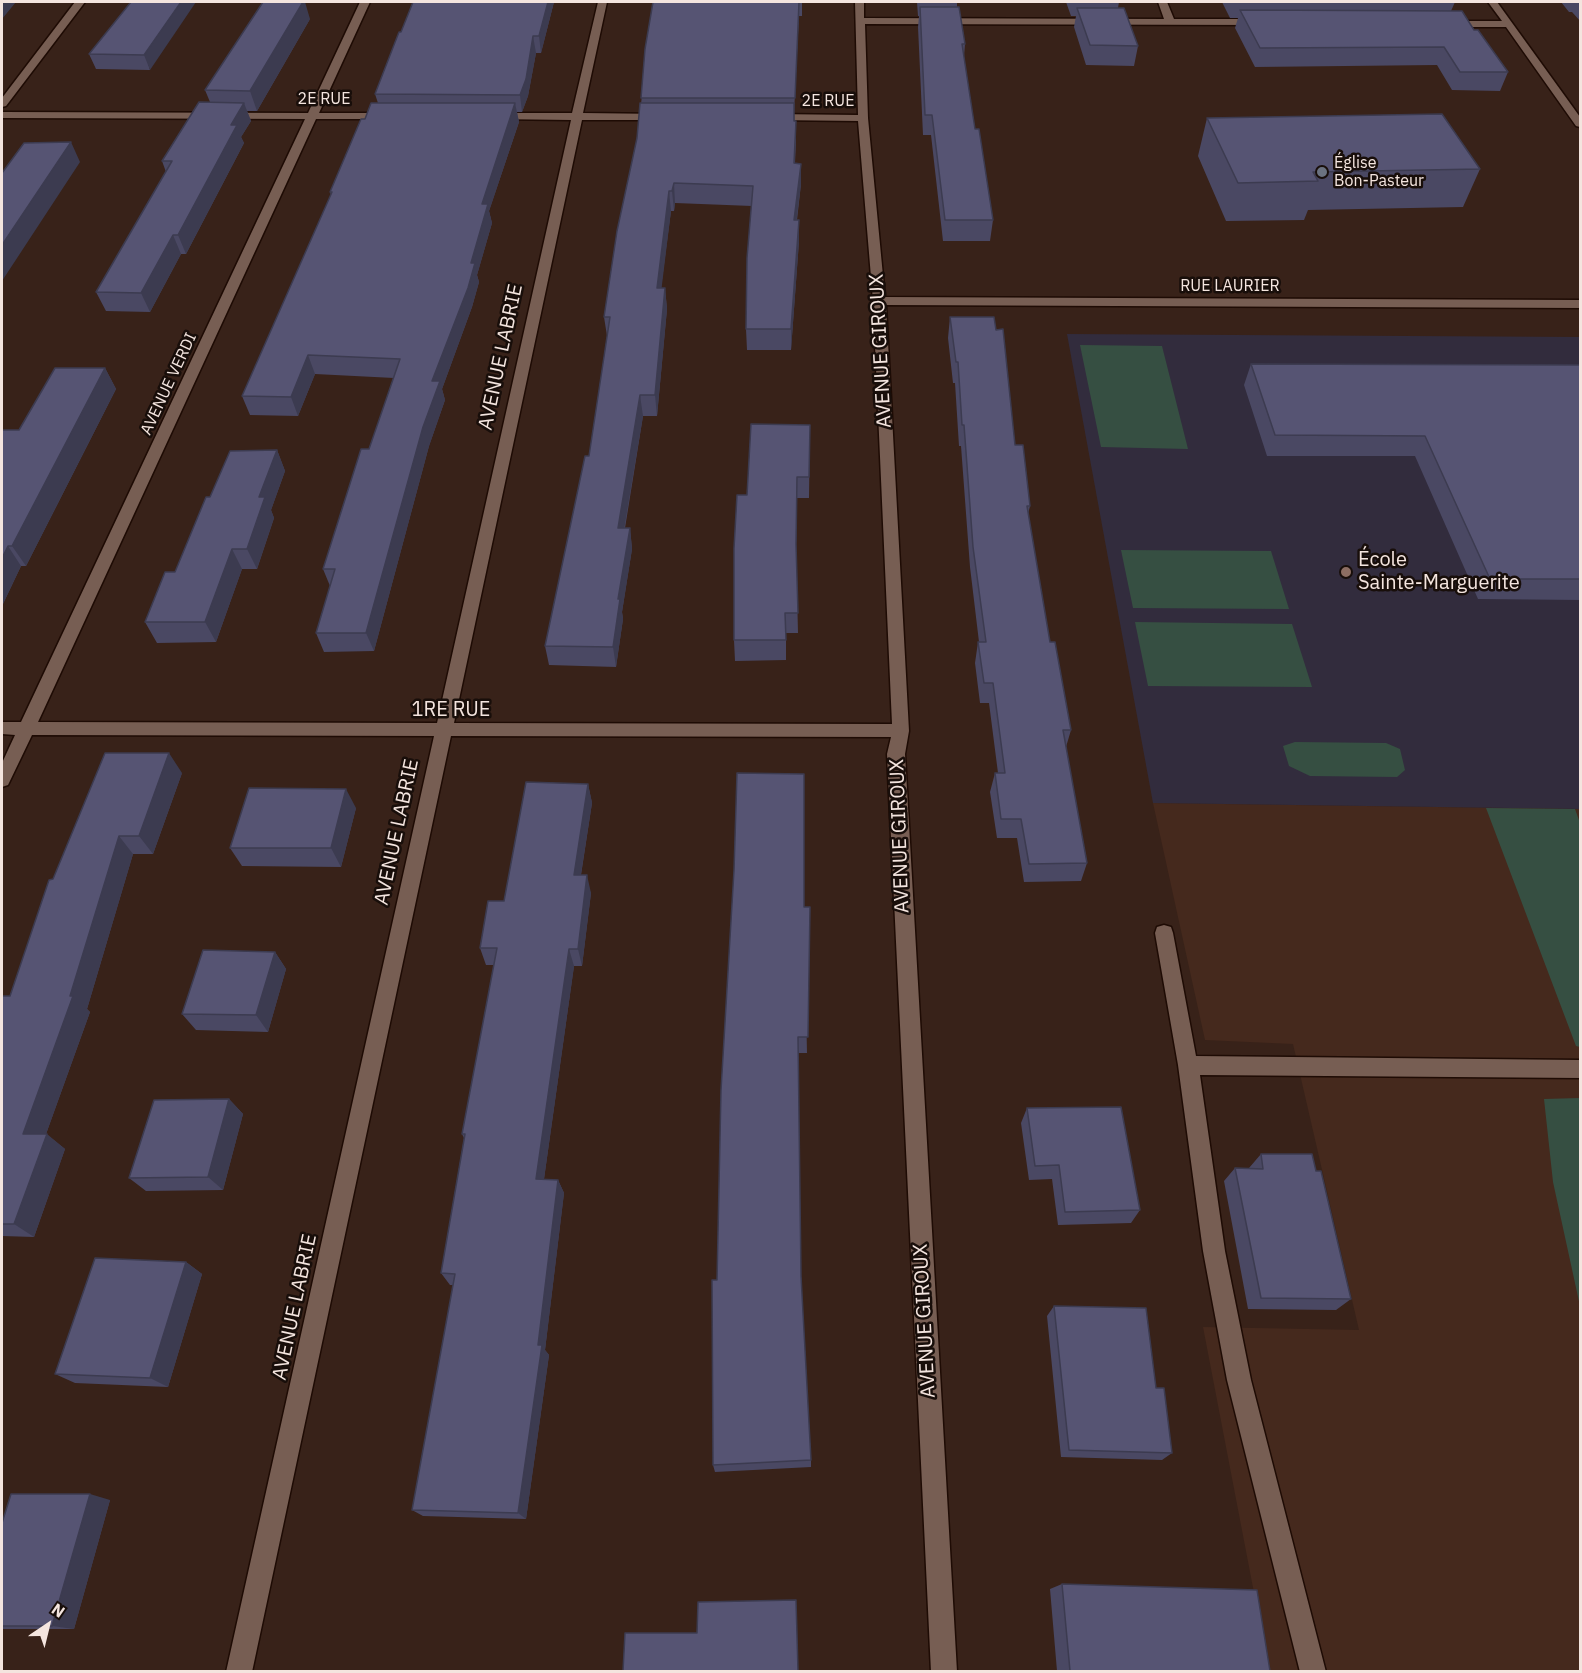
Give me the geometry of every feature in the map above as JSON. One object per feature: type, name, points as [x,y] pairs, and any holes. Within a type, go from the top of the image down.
[{"type":"street","points":[[2,104],[80,2]]},
{"type":"street","name":"AVENUE VERDI","points":[[2,780],[366,2]]},
{"type":"street","name":"AVENUE LABRIE","points":[[239,1671],[602,2]]},
{"type":"street","name":"AVENUE GIROUX","points":[[859,2],[863,118],[879,301],[901,731],[896,754],[944,1671]]},
{"type":"street","points":[[1163,2],[1170,22]]},
{"type":"street","points":[[1493,2],[1581,124]]},
{"type":"street","points":[[860,21],[1266,22]]},
{"type":"street","points":[[1439,24],[1509,24]]},
{"type":"street","name":"2E RUE","points":[[2,115],[400,116]]},
{"type":"street","points":[[480,116],[674,117]]},
{"type":"street","name":"2E RUE","points":[[755,117],[863,118]]},
{"type":"street","name":"RUE LAURIER","points":[[879,301],[1581,304]]},
{"type":"street","name":"1RE RUE","points":[[2,728],[901,731]]},
{"type":"street","points":[[1164,933],[1188,1065],[1214,1251],[1239,1380],[1312,1671]]},
{"type":"street","points":[[1188,1065],[1581,1069]]},
{"type":"shaded area","name":"École Sainte-Marguerite","points":[[1067,334],[1580,337],[1580,809],[1153,803]]},
{"type":"shaded area","points":[[1153,803],[1580,809],[1580,1671],[1269,1671],[1203,1327],[1359,1330],[1293,1044],[1205,1040]]},
{"type":"green space","points":[[1080,345],[1162,346],[1188,449],[1101,447]]},
{"type":"green space","points":[[1121,550],[1271,551],[1289,609],[1133,608]]},
{"type":"green space","points":[[1135,622],[1292,624],[1312,687],[1148,686]]},
{"type":"green space","points":[[1295,742],[1386,743],[1400,749],[1405,770],[1397,777],[1310,776],[1289,766],[1283,746]]},
{"type":"green space","points":[[1486,808],[1575,809],[1580,823],[1580,1047],[1576,1046]]},
{"type":"green space","points":[[1580,1098],[1580,1306],[1553,1182],[1544,1099]]},
{"type":"building","points":[[131,2],[181,2],[144,55],[89,54]]},
{"type":"building","points":[[263,2],[303,2],[250,91],[205,90]]},
{"type":"building","points":[[413,2],[548,2],[539,36],[533,36],[526,79],[520,95],[375,94]]},
{"type":"building","points":[[653,2],[799,2],[795,98],[641,98],[645,49]]},
{"type":"building","points":[[920,7],[959,7],[965,44],[962,44],[975,129],[979,129],[993,220],[945,220],[932,115],[925,115]]},
{"type":"building","points":[[1077,8],[1124,8],[1138,46],[1090,45]]},
{"type":"building","points":[[1240,10],[1462,11],[1474,30],[1478,30],[1508,72],[1460,72],[1444,47],[1260,48]]},
{"type":"building","points":[[199,102],[244,103],[231,125],[237,125],[178,235],[173,235],[141,293],[96,292],[172,161],[162,161]]},
{"type":"building","points":[[371,103],[515,103],[482,204],[488,204],[471,263],[475,263],[468,288],[432,381],[440,381],[423,427],[366,633],[316,633],[335,569],[323,569],[361,449],[369,449],[400,359],[308,355],[291,397],[242,396],[332,192],[330,192],[361,119],[365,119]]},
{"type":"building","points":[[640,103],[794,103],[794,121],[796,121],[794,163],[801,164],[794,220],[799,220],[791,329],[746,329],[747,258],[753,186],[674,183],[672,191],[669,191],[657,288],[665,288],[655,395],[640,395],[618,528],[630,528],[618,599],[620,599],[613,647],[545,646],[585,456],[589,456],[610,317],[604,317],[617,231],[637,138]]},
{"type":"building","points":[[1442,114],[1480,169],[1313,172],[1318,181],[1238,183],[1207,118]]},
{"type":"building","points":[[71,142],[2,245],[2,173],[24,143]]},
{"type":"building","points":[[950,317],[994,317],[996,330],[1003,329],[1015,445],[1023,445],[1030,506],[1027,506],[1050,642],[1055,642],[1071,730],[1063,730],[1087,863],[1029,864],[1021,819],[1001,819],[995,773],[1005,773],[993,683],[984,683],[978,642],[986,642],[973,547],[958,362],[956,362]]},
{"type":"building","points":[[1251,364],[1581,365],[1581,579],[1490,579],[1425,436],[1275,435]]},
{"type":"building","points":[[55,368],[105,368],[12,546],[8,546],[2,558],[2,430],[19,430]]},
{"type":"building","points":[[751,424],[810,425],[809,477],[797,477],[798,613],[785,613],[786,640],[734,640],[734,548],[737,495],[747,495]]},
{"type":"building","points":[[277,450],[259,497],[265,497],[247,549],[232,549],[205,622],[145,622],[165,572],[175,572],[206,497],[210,497],[230,451]]},
{"type":"building","points":[[105,753],[169,753],[139,836],[119,836],[70,996],[73,996],[23,1134],[47,1134],[14,1224],[2,1224],[2,996],[10,996],[49,880],[53,879]]},
{"type":"building","points":[[737,773],[804,774],[804,907],[810,907],[808,1037],[798,1037],[801,1276],[811,1460],[713,1465],[712,1280],[717,1280],[721,1090],[734,870]]},
{"type":"building","points":[[526,782],[588,784],[574,875],[587,875],[578,949],[569,949],[536,1179],[558,1180],[538,1345],[542,1345],[518,1513],[412,1510],[455,1274],[441,1273],[465,1134],[462,1134],[497,948],[480,948],[488,901],[504,901]]},
{"type":"building","points":[[249,788],[346,789],[331,848],[230,848]]},
{"type":"building","points":[[203,950],[275,952],[256,1015],[182,1014]]},
{"type":"building","points":[[229,1099],[208,1177],[129,1178],[154,1100]]},
{"type":"building","points":[[1121,1107],[1140,1210],[1065,1212],[1059,1165],[1035,1166],[1027,1108]]},
{"type":"building","points":[[1261,1154],[1312,1154],[1316,1171],[1321,1171],[1351,1299],[1261,1298],[1235,1168],[1263,1169]]},
{"type":"building","points":[[95,1258],[186,1262],[150,1378],[55,1374]]},
{"type":"building","points":[[1054,1306],[1146,1308],[1156,1388],[1164,1388],[1172,1453],[1069,1450]]},
{"type":"building","points":[[11,1494],[90,1494],[52,1626],[2,1626],[2,1523]]},
{"type":"building","points":[[1062,1584],[1257,1590],[1270,1671],[1070,1671]]},
{"type":"building","points":[[796,1600],[798,1671],[623,1671],[625,1633],[697,1633],[698,1602]]},
{"type":"place","name":"Église Bon-Pasteur","points":[[1322,172]]},
{"type":"place","name":"École Sainte-Marguerite","points":[[1346,572]]}]
